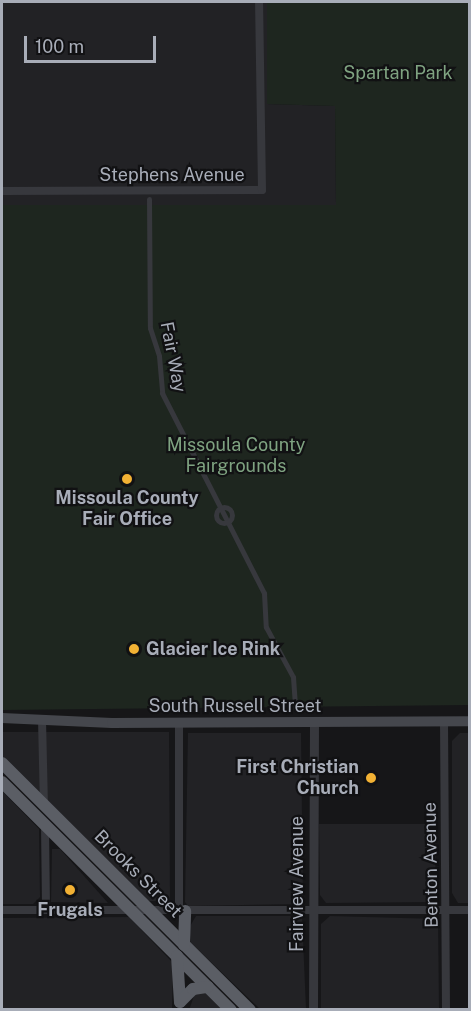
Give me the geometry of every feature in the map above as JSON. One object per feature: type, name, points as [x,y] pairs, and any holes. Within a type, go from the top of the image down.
[{"type":"highway","name":"Brooks Street","points":[[2,763],[146,910],[208,987],[231,1010]]},
{"type":"highway","name":"Brooks Street","points":[[2,782],[128,910],[250,1010]]},
{"type":"highway","points":[[180,1006],[182,910]]},
{"type":"highway","points":[[180,1006],[193,988],[208,987]]},
{"type":"main road","name":"South Russell Street","points":[[2,718],[179,722],[470,721]]},
{"type":"street","name":"Stephens Avenue","points":[[2,191],[262,190],[260,2]]},
{"type":"street","name":"Fair Way","points":[[149,199],[150,328],[159,356],[160,386],[264,593],[266,627],[293,677],[295,708]]},
{"type":"street","points":[[42,720],[44,807]]},
{"type":"street","name":"Benton Avenue","points":[[444,721],[448,909],[446,1010]]},
{"type":"street","points":[[179,722],[182,910]]},
{"type":"street","name":"Fairview Avenue","points":[[313,1010],[314,722]]},
{"type":"street","points":[[45,825],[46,910]]},
{"type":"street","points":[[2,910],[313,912],[470,910]]},
{"type":"shaded area","points":[[2,2],[267,2],[267,104],[335,106],[336,205],[2,205]]},
{"type":"shaded area","points":[[2,732],[169,732],[170,901],[145,901],[2,757]]},
{"type":"shaded area","points":[[188,733],[301,733],[303,904],[188,906],[185,902]]},
{"type":"shaded area","points":[[460,733],[469,733],[469,903],[458,903],[452,893],[452,741]]},
{"type":"shaded area","points":[[2,791],[39,829],[40,897],[33,904],[2,904]]},
{"type":"shaded area","points":[[319,824],[437,824],[434,902],[326,903],[320,895]]},
{"type":"shaded area","points":[[52,849],[60,849],[108,903],[51,902]]},
{"type":"shaded area","points":[[196,916],[302,916],[306,1009],[260,1009],[191,943],[189,928]]},
{"type":"shaded area","points":[[330,916],[438,919],[439,1009],[321,1009],[321,924]]},
{"type":"shaded area","points":[[129,917],[173,963],[172,1009],[2,1009],[2,918]]},
{"type":"shaded area","points":[[204,991],[225,1010],[189,1010],[195,993]]},
{"type":"green space","name":"Missoula County Fairgrounds","points":[[267,2],[469,2],[469,705],[2,710],[2,205],[336,205],[335,106],[267,104]]},
{"type":"place","name":"Missoula County Fair Office","points":[[127,479]]},
{"type":"place","name":"Glacier Ice Rink","points":[[134,649]]},
{"type":"place","name":"First Christian Church","points":[[371,778]]},
{"type":"place","name":"Frugals","points":[[70,890]]},
{"type":"park label","name":"Spartan Park","points":[[398,73]]}]
